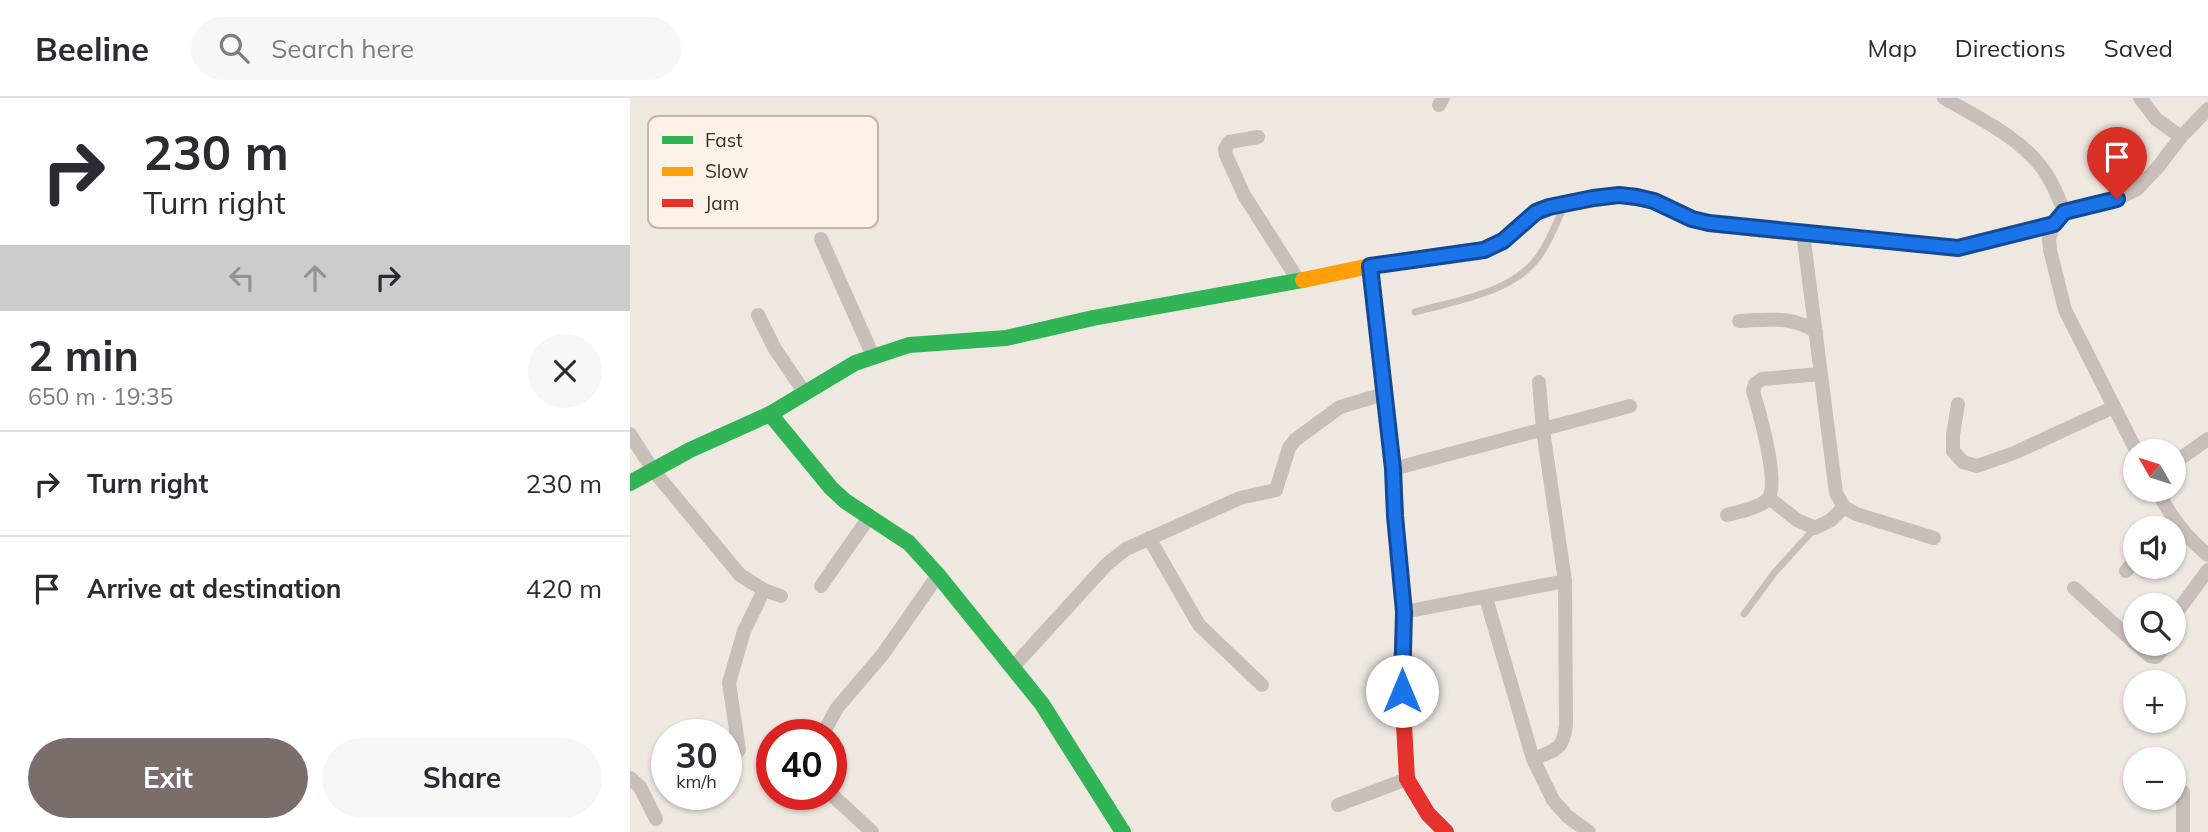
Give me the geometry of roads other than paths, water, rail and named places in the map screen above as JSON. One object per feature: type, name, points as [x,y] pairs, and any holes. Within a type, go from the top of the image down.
[{"type":"street","points":[[1944,98],[1985,121],[2034,158],[2055,189],[2059,218],[2049,238],[2049,250],[2065,310],[2130,439]]},
{"type":"street","points":[[2140,98],[2156,119],[2181,137]]},
{"type":"street","points":[[630,483],[690,450],[770,414],[856,363],[909,345],[1006,338],[1093,318],[1370,266],[1484,250],[1503,241],[1536,212],[1565,204],[1619,195],[1654,201],[1680,214],[1709,223],[1958,248],[2117,199],[2137,189],[2208,109]]},
{"type":"street","points":[[1258,137],[1229,142],[1225,149],[1226,155],[1244,195],[1298,281]]},
{"type":"street","points":[[1803,233],[1836,494],[1844,507],[1856,514],[1934,538]]},
{"type":"street","points":[[821,239],[873,356]]},
{"type":"street","points":[[1370,266],[1393,469],[1404,612],[1401,670],[1407,779],[1428,814],[1446,832]]},
{"type":"street","points":[[758,315],[775,349],[805,393]]},
{"type":"street","points":[[1739,321],[1789,319],[1816,332]]},
{"type":"street","points":[[1727,515],[1763,503],[1769,498],[1771,491],[1768,448],[1754,391],[1755,384],[1762,379],[1821,374]]},
{"type":"street","points":[[1533,759],[1556,750],[1565,738],[1565,581],[1543,430],[1539,382]]},
{"type":"street","points":[[1013,667],[1107,564],[1126,549],[1240,498],[1276,489],[1289,447],[1295,440],[1340,407],[1384,394]]},
{"type":"street","points":[[1958,404],[1953,451],[1963,462],[1977,466],[2014,453],[2114,407]]},
{"type":"street","points":[[1393,469],[1630,405]]},
{"type":"street","points":[[770,414],[831,488],[909,543],[938,575],[1013,667],[1062,734],[1123,832]]},
{"type":"street","points":[[630,434],[653,470],[740,575],[764,590],[781,596]]},
{"type":"street","points":[[2186,455],[2208,439]]},
{"type":"street","points":[[1769,498],[1797,520],[1815,528],[1831,520],[1844,507]]},
{"type":"street","points":[[2163,502],[2190,540],[2208,555]]},
{"type":"street","points":[[821,586],[870,516]]},
{"type":"street","points":[[1149,538],[1199,625],[1262,685]]},
{"type":"street","points":[[2186,599],[2208,570]]},
{"type":"street","points":[[831,719],[837,708],[883,654],[938,575]]},
{"type":"street","points":[[1404,612],[1565,581]]},
{"type":"street","points":[[2074,588],[2123,631]]},
{"type":"street","points":[[734,719],[729,683],[744,631],[764,590]]},
{"type":"street","points":[[1486,598],[1533,759],[1553,800],[1567,816],[1589,832]]},
{"type":"street","points":[[630,778],[640,787],[656,819]]},
{"type":"street","points":[[1338,805],[1407,779]]},
{"type":"street","points":[[847,809],[872,832]]},
{"type":"street","points":[[2182,832],[2183,810]]},
{"type":"lane","points":[[1415,312],[1485,292],[1509,282],[1532,265],[1541,254],[1565,204]]},
{"type":"lane","points":[[1744,614],[1774,572],[1815,528]]}]
